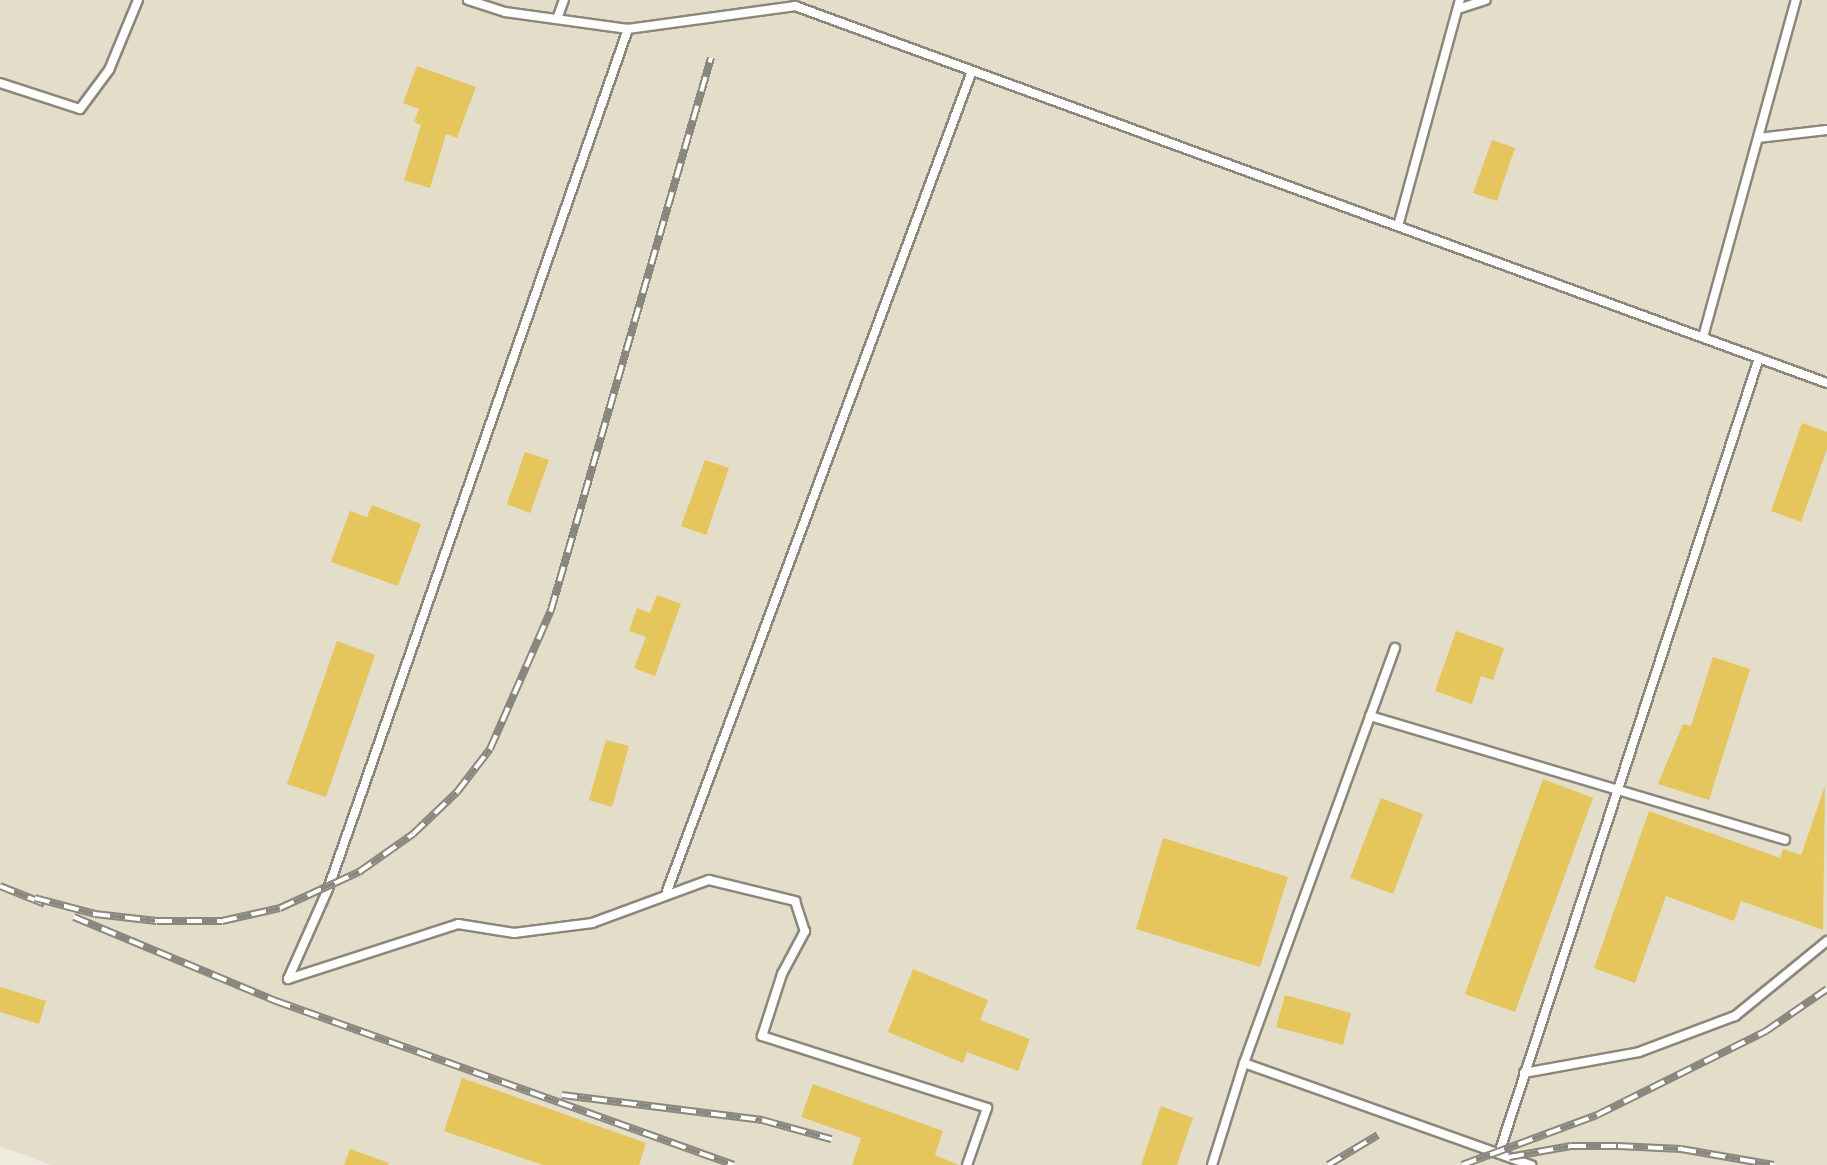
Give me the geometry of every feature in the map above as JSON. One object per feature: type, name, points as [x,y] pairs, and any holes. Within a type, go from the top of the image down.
[{"type":"lane","points":[[0,83],[80,109],[109,70],[138,0]]},
{"type":"lane","points":[[468,0],[505,12],[628,29],[795,6],[1827,383]]},
{"type":"lane","points":[[557,19],[564,0]]},
{"type":"lane","points":[[1398,226],[1459,4],[1486,0]]},
{"type":"lane","points":[[1703,337],[1796,0]]},
{"type":"lane","points":[[628,29],[328,889],[288,979],[458,924],[514,933],[592,923],[667,891],[709,880],[795,901],[805,931],[782,974],[762,1036],[987,1108],[967,1165]]},
{"type":"lane","points":[[667,891],[972,71]]},
{"type":"lane","points":[[1758,138],[1827,130]]},
{"type":"lane","points":[[1499,1153],[1759,358]]},
{"type":"lane","points":[[1212,1165],[1244,1063],[1395,648]]},
{"type":"lane","points":[[1370,716],[1785,840]]},
{"type":"lane","points":[[1524,1073],[1639,1052],[1735,1016],[1827,941]]},
{"type":"lane","points":[[1244,1063],[1531,1165]]},
{"type":"shaded area","points":[[0,0],[1827,0],[1827,1165],[51,1165],[0,1146]]},
{"type":"building","points":[[417,66],[476,87],[457,138],[446,134],[430,188],[404,180],[421,125],[414,122],[419,109],[403,103]]},
{"type":"building","points":[[1492,140],[1515,148],[1497,201],[1473,193]]},
{"type":"building","points":[[1802,423],[1827,432],[1827,449],[1801,522],[1771,511]]},
{"type":"building","points":[[525,452],[549,460],[530,513],[507,504]]},
{"type":"building","points":[[705,460],[729,468],[706,535],[681,526]]},
{"type":"building","points":[[372,505],[421,524],[398,586],[331,562],[350,511],[367,517]]},
{"type":"building","points":[[657,595],[681,604],[655,676],[634,668],[646,637],[629,631],[637,608],[650,613]]},
{"type":"building","points":[[1456,631],[1504,648],[1493,680],[1481,676],[1472,704],[1435,691]]},
{"type":"building","points":[[337,641],[375,655],[326,797],[287,784]]},
{"type":"building","points":[[1713,657],[1750,669],[1709,800],[1658,784],[1683,724],[1691,726]]},
{"type":"building","points":[[606,740],[629,746],[612,807],[589,800]]},
{"type":"building","points":[[1543,779],[1593,798],[1515,1012],[1465,994]]},
{"type":"building","points":[[1825,786],[1823,930],[1741,901],[1734,921],[1666,896],[1635,983],[1594,968],[1649,811],[1780,858],[1783,849],[1801,855]]},
{"type":"building","points":[[1381,798],[1423,814],[1393,894],[1350,878]]},
{"type":"building","points":[[1163,838],[1288,877],[1260,967],[1136,929]]},
{"type":"building","points":[[913,969],[988,1000],[980,1020],[1030,1039],[1018,1071],[967,1052],[963,1063],[888,1032]]},
{"type":"building","points":[[0,987],[46,1001],[39,1024],[0,1012]]},
{"type":"building","points":[[1285,995],[1351,1013],[1343,1045],[1276,1027]]},
{"type":"building","points":[[462,1078],[646,1143],[639,1165],[543,1165],[444,1131]]},
{"type":"building","points":[[813,1084],[943,1131],[935,1155],[959,1165],[852,1165],[861,1138],[801,1117]]},
{"type":"building","points":[[1161,1106],[1193,1118],[1177,1165],[1141,1165]]},
{"type":"building","points":[[350,1149],[389,1163],[344,1165]]},
{"type":"railway","points":[[35,898],[95,914],[157,921],[222,921],[280,908],[359,872],[413,834],[457,792],[490,749],[551,610],[711,58]]},
{"type":"railway","points":[[0,886],[45,904]]},
{"type":"railway","points":[[74,917],[276,1001],[733,1165]]},
{"type":"railway","points":[[1462,1165],[1597,1115],[1766,1031],[1827,989]]},
{"type":"railway","points":[[562,1095],[762,1120],[831,1139]]},
{"type":"railway","points":[[1328,1165],[1378,1135]]},
{"type":"railway","points":[[1509,1157],[1571,1146],[1618,1146],[1681,1149],[1774,1165]]}]
